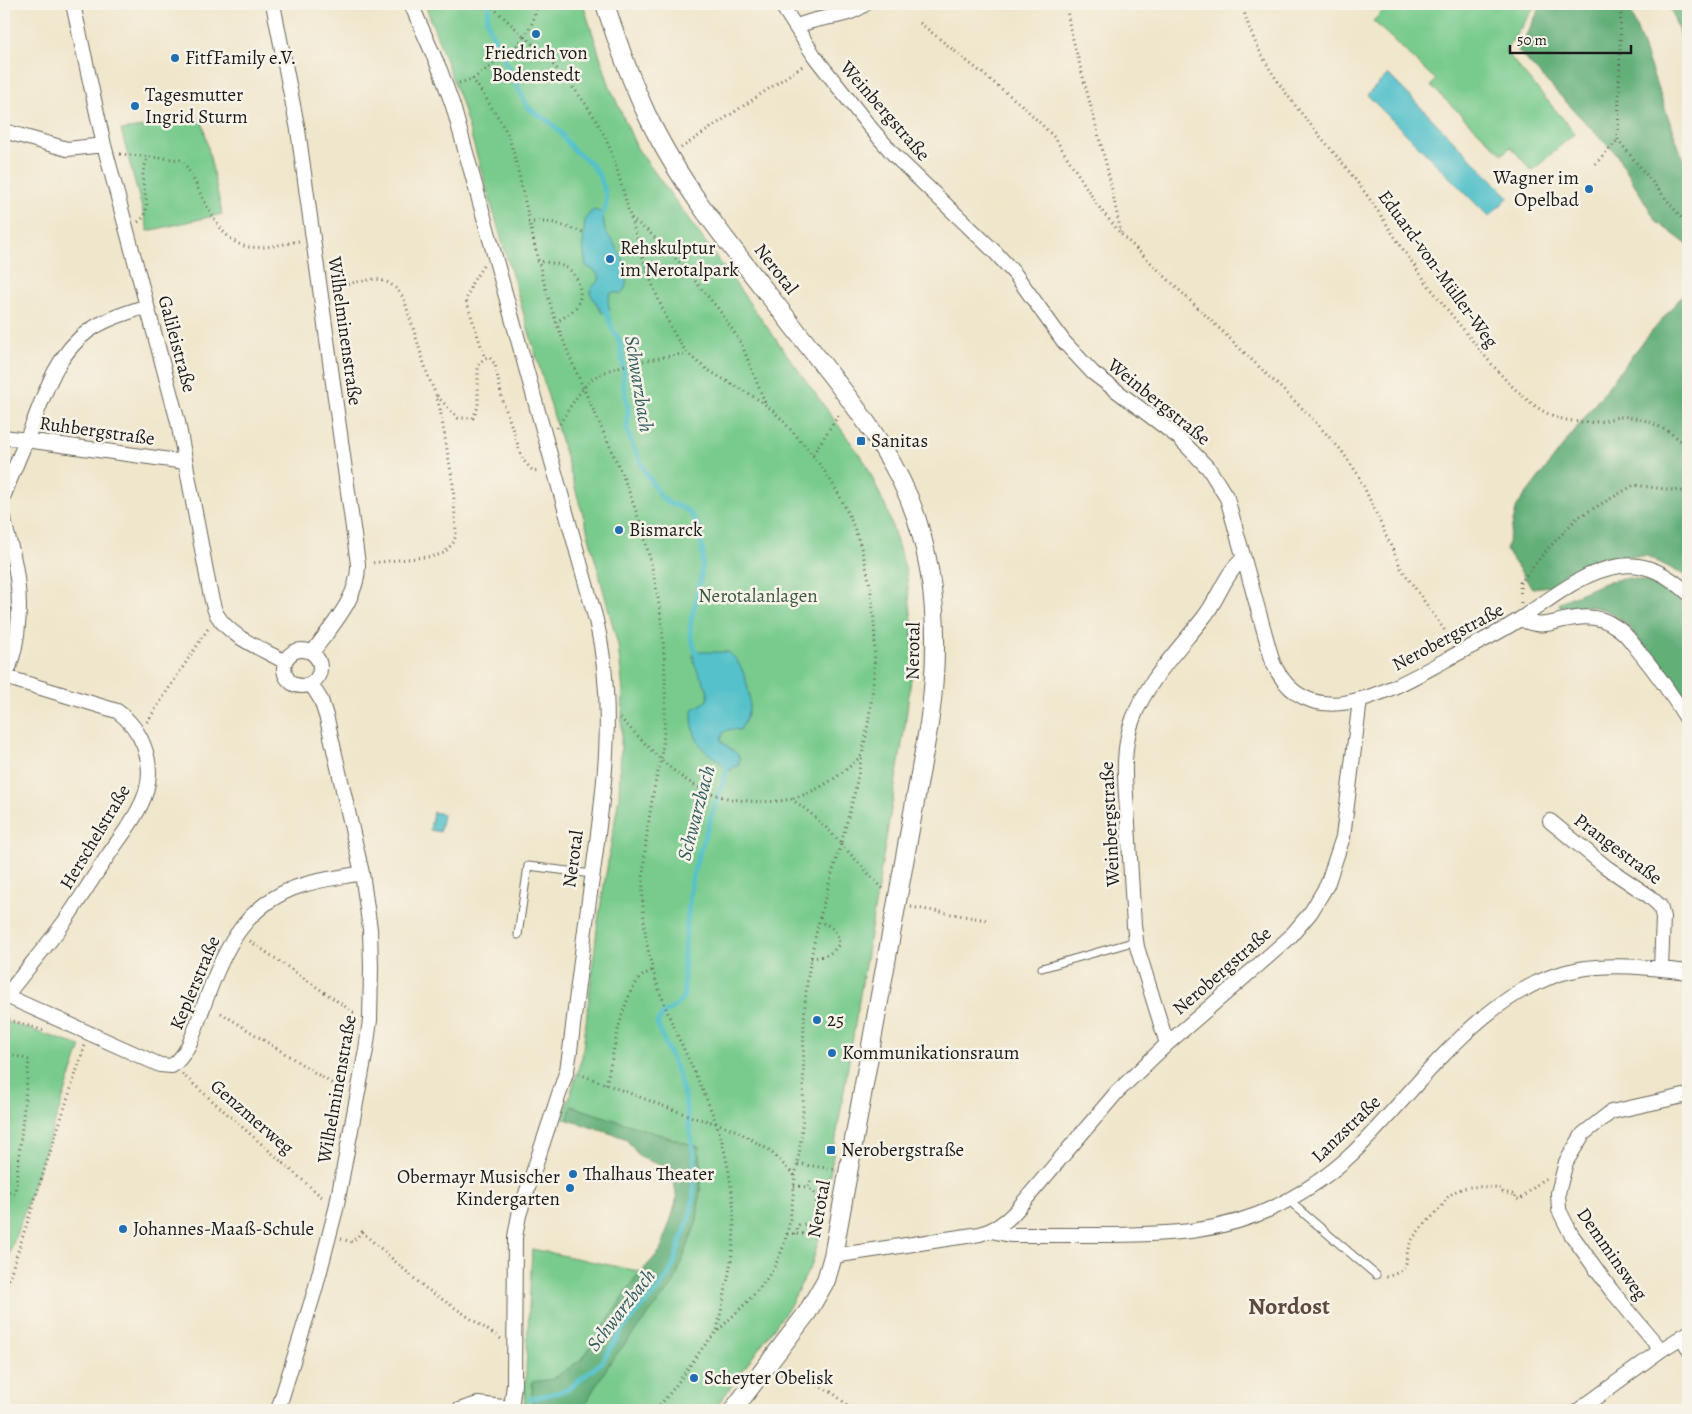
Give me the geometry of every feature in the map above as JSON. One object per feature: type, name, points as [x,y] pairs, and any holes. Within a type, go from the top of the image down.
[{"type":"street","name":"Galileistraße","points":[[74,4],[104,145],[178,422],[210,592],[217,615],[237,635],[285,662]]},
{"type":"street","name":"Wilhelminenstraße","points":[[273,4],[298,130],[358,564],[358,574],[352,594],[312,653]]},
{"type":"street","name":"Nerotal","points":[[411,4],[440,70],[453,106],[547,439],[598,628],[606,670],[607,753],[567,1070],[519,1215],[515,1237],[513,1254],[514,1384],[511,1409]]},
{"type":"street","name":"Nerotal","points":[[605,4],[635,89],[670,156],[711,219],[849,400],[883,449],[898,475],[909,499],[927,562],[935,618],[936,664],[933,696],[833,1256],[826,1280],[807,1314],[733,1410]]},
{"type":"street","name":"Weinbergstraße","points":[[780,4],[815,57],[847,100],[895,156],[967,223],[1010,268],[1053,329],[1073,352],[1093,372],[1178,437],[1210,469],[1227,498],[1244,558],[1231,570],[1208,612],[1150,686],[1140,702],[1132,720],[1126,747],[1125,775],[1136,941],[1167,1044]]},
{"type":"street","points":[[796,27],[809,20],[840,16],[866,4]]},
{"type":"street","points":[[4,131],[37,142],[67,149],[104,145]]},
{"type":"street","points":[[4,496],[50,380],[63,356],[86,333],[104,321],[147,306]]},
{"type":"street","name":"Ruhbergstraße","points":[[4,437],[186,462]]},
{"type":"street","points":[[4,517],[18,585],[18,624],[14,652],[4,679]]},
{"type":"street","points":[[1244,558],[1274,663],[1288,687],[1300,696],[1313,702],[1327,704],[1360,700]]},
{"type":"street","name":"Nerobergstraße","points":[[833,1256],[966,1237],[991,1231],[1009,1219],[1123,1087],[1167,1044],[1290,937],[1311,912],[1327,885],[1333,870],[1346,825],[1360,700],[1392,689],[1521,619],[1564,589],[1605,569],[1638,566],[1654,570],[1669,577],[1688,593]]},
{"type":"street","points":[[4,582],[18,585]]},
{"type":"street","points":[[1521,619],[1530,624],[1544,625],[1588,616],[1604,620],[1618,627],[1643,656],[1688,721]]},
{"type":"street","points":[[299,650],[312,653],[319,661],[320,672],[318,677],[311,684],[298,686],[288,680],[284,668],[285,662],[293,652],[299,650]]},
{"type":"street","name":"Herschelstraße","points":[[4,679],[117,711],[127,718],[139,735],[148,761],[149,774],[146,792],[130,824],[64,922],[5,996]]},
{"type":"street","name":"Wilhelminenstraße","points":[[278,1410],[300,1342],[336,1209],[370,1020],[370,929],[362,873],[327,720],[321,700],[311,684]]},
{"type":"street","name":"Prangestraße","points":[[1550,821],[1606,867],[1649,896],[1660,906],[1663,917],[1661,969]]},
{"type":"street","name":"Keplerstraße","points":[[172,1066],[180,1060],[188,1046],[228,946],[249,918],[290,890],[303,885],[362,873]]},
{"type":"street","name":"Lanzstraße","points":[[991,1231],[1010,1235],[1166,1234],[1196,1231],[1239,1221],[1288,1200],[1327,1175],[1352,1154],[1467,1032],[1500,1003],[1538,982],[1560,973],[1580,969],[1623,965],[1688,972]]},
{"type":"street","points":[[5,996],[160,1065],[172,1066]]},
{"type":"street","name":"Demminsweg","points":[[1661,1350],[1611,1290],[1571,1234],[1559,1210],[1558,1193],[1566,1162],[1583,1134],[1611,1112],[1688,1095]]},
{"type":"street","points":[[1583,1409],[1661,1350],[1684,1336]]},
{"type":"street","points":[[459,1410],[478,1404],[511,1409]]},
{"type":"lane","points":[[518,935],[528,866],[592,874]]},
{"type":"lane","points":[[1042,968],[1136,941]]},
{"type":"lane","points":[[1288,1200],[1376,1275]]},
{"type":"lane","points":[[1684,1336],[1688,1355]]},
{"type":"path","points":[[288,5],[297,4]]},
{"type":"path","points":[[489,4],[567,80],[595,120],[613,157],[623,185],[631,218],[658,298],[677,338],[687,353],[701,366],[766,405],[813,454],[832,483],[857,533],[868,572],[872,595],[876,641],[872,696],[855,791],[811,958],[805,1003],[801,1133],[787,1234],[771,1274],[717,1332],[693,1361],[675,1388],[655,1410]]},
{"type":"path","points":[[538,4],[525,37],[511,51],[473,79],[509,137],[528,222],[556,322],[582,390],[626,485],[650,559],[662,628],[665,714],[661,758],[644,852],[644,929],[653,970],[664,1004],[716,1123],[724,1148],[730,1186],[733,1250],[717,1332]]},
{"type":"path","points":[[1066,4],[1072,38],[1108,171],[1121,234]]},
{"type":"path","name":"Eduard-von-Müller-Weg","points":[[1242,4],[1251,37],[1274,78],[1361,187],[1433,291],[1494,367],[1520,394],[1544,412],[1565,420],[1595,422],[1620,417],[1637,418],[1668,430],[1688,446]]},
{"type":"path","points":[[1596,164],[1618,140],[1622,4]]},
{"type":"path","points":[[920,23],[1024,107],[1055,138],[1098,206],[1121,234],[1307,413],[1341,450],[1359,476],[1401,568],[1453,642]]},
{"type":"path","points":[[670,156],[815,57]]},
{"type":"path","points":[[1618,140],[1688,226]]},
{"type":"path","points":[[104,145],[121,154],[180,160],[183,162],[219,227],[235,243],[243,246],[259,247],[313,239]]},
{"type":"path","points":[[127,230],[143,219],[146,214],[147,204],[143,174],[148,157]]},
{"type":"path","points":[[631,218],[648,231],[680,263],[720,311],[741,343],[766,405]]},
{"type":"path","points":[[528,222],[551,222],[583,232]]},
{"type":"path","points":[[538,261],[566,267],[576,278],[579,285],[580,295],[577,305],[556,322]]},
{"type":"path","points":[[485,358],[466,300],[472,283],[486,262]]},
{"type":"path","points":[[320,288],[374,279],[394,286],[404,299],[440,409],[452,484],[456,533],[454,542],[444,553],[434,556],[358,564]]},
{"type":"path","points":[[556,429],[582,390],[599,374],[615,368],[687,353]]},
{"type":"path","points":[[436,396],[458,418],[473,418],[478,407],[478,365],[485,358],[489,357],[495,364],[502,398],[523,460],[533,471],[544,470]]},
{"type":"path","points":[[813,454],[849,400]]},
{"type":"path","points":[[1521,619],[1520,583],[1544,553],[1577,518],[1634,485],[1688,492]]},
{"type":"path","points":[[139,735],[194,647],[217,615]]},
{"type":"path","points":[[607,704],[683,779],[696,788],[734,800],[771,802],[803,796],[843,773],[862,755]]},
{"type":"path","points":[[791,799],[810,811],[825,824],[880,887],[907,906],[987,920]]},
{"type":"path","points":[[811,958],[833,952],[838,944],[837,935],[833,929],[827,924],[819,922]]},
{"type":"path","points":[[255,946],[353,1012]]},
{"type":"path","points":[[606,1084],[624,1009],[639,979],[644,974],[653,970]]},
{"type":"path","points":[[221,1013],[336,1086]]},
{"type":"path","points":[[4,1294],[90,1033]]},
{"type":"path","points":[[4,1052],[29,1060],[15,1193],[4,1191]]},
{"type":"path","name":"Genzmerweg","points":[[172,1066],[336,1209]]},
{"type":"path","points":[[567,1070],[695,1118],[716,1123],[753,1139],[769,1150],[795,1176]]},
{"type":"path","points":[[798,1164],[827,1168]]},
{"type":"path","points":[[1376,1275],[1384,1278],[1397,1274],[1406,1267],[1412,1239],[1442,1207],[1446,1199],[1460,1189],[1476,1186],[1493,1187],[1502,1189],[1502,1192],[1516,1195],[1515,1198],[1520,1200],[1545,1179]]},
{"type":"path","points":[[808,1187],[811,1180]]},
{"type":"path","points":[[794,1186],[808,1187],[817,1196],[813,1222],[798,1225],[794,1234]]},
{"type":"path","points":[[329,1236],[352,1242],[362,1232],[424,1287],[503,1341]]},
{"type":"path","points":[[787,1234],[806,1234]]},
{"type":"path","points":[[768,1364],[794,1383],[808,1381],[833,1394],[853,1410]]},
{"type":"green space","name":"Nerotalanlagen","points":[[425,4],[583,4],[610,87],[637,148],[865,462],[887,510],[906,571],[912,621],[913,663],[905,726],[820,1234],[812,1264],[789,1307],[714,1410],[524,1410],[532,1249],[643,1272],[664,1250],[681,1180],[674,1152],[563,1118],[582,1057],[598,921],[619,797],[623,692],[618,645],[584,518],[461,102]]},
{"type":"green space","points":[[1390,4],[1537,4],[1505,51],[1575,133],[1532,171],[1511,147],[1502,154],[1431,86],[1436,80],[1373,21]]},
{"type":"green space","points":[[1542,4],[1628,4],[1688,173],[1688,245],[1657,222],[1615,152],[1518,51]]},
{"type":"green space","points":[[1669,4],[1688,4],[1688,58]]},
{"type":"green space","points":[[202,119],[222,214],[148,231],[121,130]]},
{"type":"green space","points":[[1688,289],[1688,580],[1682,574],[1647,556],[1624,556],[1598,562],[1551,586],[1532,588],[1506,550],[1517,506],[1633,354]]},
{"type":"green space","points":[[1629,578],[1647,581],[1670,591],[1688,607],[1688,705],[1629,627],[1619,618],[1598,608],[1582,606],[1567,609],[1559,606],[1560,602],[1609,581]]},
{"type":"green space","points":[[4,1021],[81,1046],[4,1270]]},
{"type":"green space","points":[[571,1106],[699,1147],[702,1172],[697,1221],[674,1283],[611,1361],[589,1397],[584,1410],[540,1410],[532,1402],[532,1382],[553,1379],[583,1358],[635,1279],[660,1251],[677,1201],[672,1170],[640,1157],[625,1138],[568,1120]]},
{"type":"water","points":[[1388,74],[1509,197],[1489,217],[1367,95]]},
{"type":"water","points":[[595,210],[599,211],[603,216],[606,233],[622,257],[626,277],[626,284],[621,294],[614,292],[610,294],[608,302],[610,310],[602,313],[590,293],[600,277],[595,271],[586,266],[583,246],[585,219]]},
{"type":"water","points":[[698,652],[728,652],[738,662],[745,677],[750,701],[748,714],[740,730],[728,730],[721,739],[740,758],[738,766],[732,767],[731,771],[725,768],[700,745],[695,734],[692,710],[706,701],[708,697],[706,686],[694,662],[693,655]]},
{"type":"water","points":[[433,812],[443,814],[440,832],[430,830]]},
{"type":"waterway","name":"Schwarzbach","points":[[489,4],[487,20],[490,29],[527,106],[555,127],[574,150],[590,163],[602,182],[605,190],[606,206],[599,218]]},
{"type":"waterway","name":"Schwarzbach","points":[[604,305],[612,328],[620,342],[624,373],[623,382],[628,408],[627,428],[630,439],[646,473],[661,497],[690,513],[700,529],[703,555],[701,578],[690,633],[696,653],[701,658]]},
{"type":"waterway","name":"Schwarzbach","points":[[530,1399],[567,1390],[602,1362],[624,1327],[667,1277],[673,1266],[691,1212],[695,1163],[685,1099],[678,1074],[657,1024],[662,1015],[676,1006],[684,996],[684,952],[691,884],[727,769],[726,764]]},
{"type":"place","name":"Friedrich von Bodenstedt","points":[[536,34]]},
{"type":"place","name":"FitfFamily e.V.","points":[[175,58]]},
{"type":"place","name":"Tagesmutter Ingrid Sturm","points":[[135,106]]},
{"type":"place","name":"Wagner im Opelbad","points":[[1589,189]]},
{"type":"place","name":"Rehskulptur im Nerotalpark","points":[[610,259]]},
{"type":"place","name":"Sanitas","points":[[861,441]]},
{"type":"place","name":"Bismarck","points":[[619,530]]},
{"type":"place","name":"25","points":[[817,1020]]},
{"type":"place","name":"Kommunikationsraum","points":[[832,1053]]},
{"type":"place","name":"Nerobergstraße","points":[[831,1150]]},
{"type":"place","name":"Thalhaus Theater","points":[[573,1174]]},
{"type":"place","name":"Obermayr Musischer Kindergarten","points":[[570,1188]]},
{"type":"place","name":"Johannes-Maaß-Schule","points":[[123,1229]]},
{"type":"place","name":"Scheyter Obelisk","points":[[694,1378]]},
{"type":"district","name":"Nordost","points":[[1289,1306]]}]
